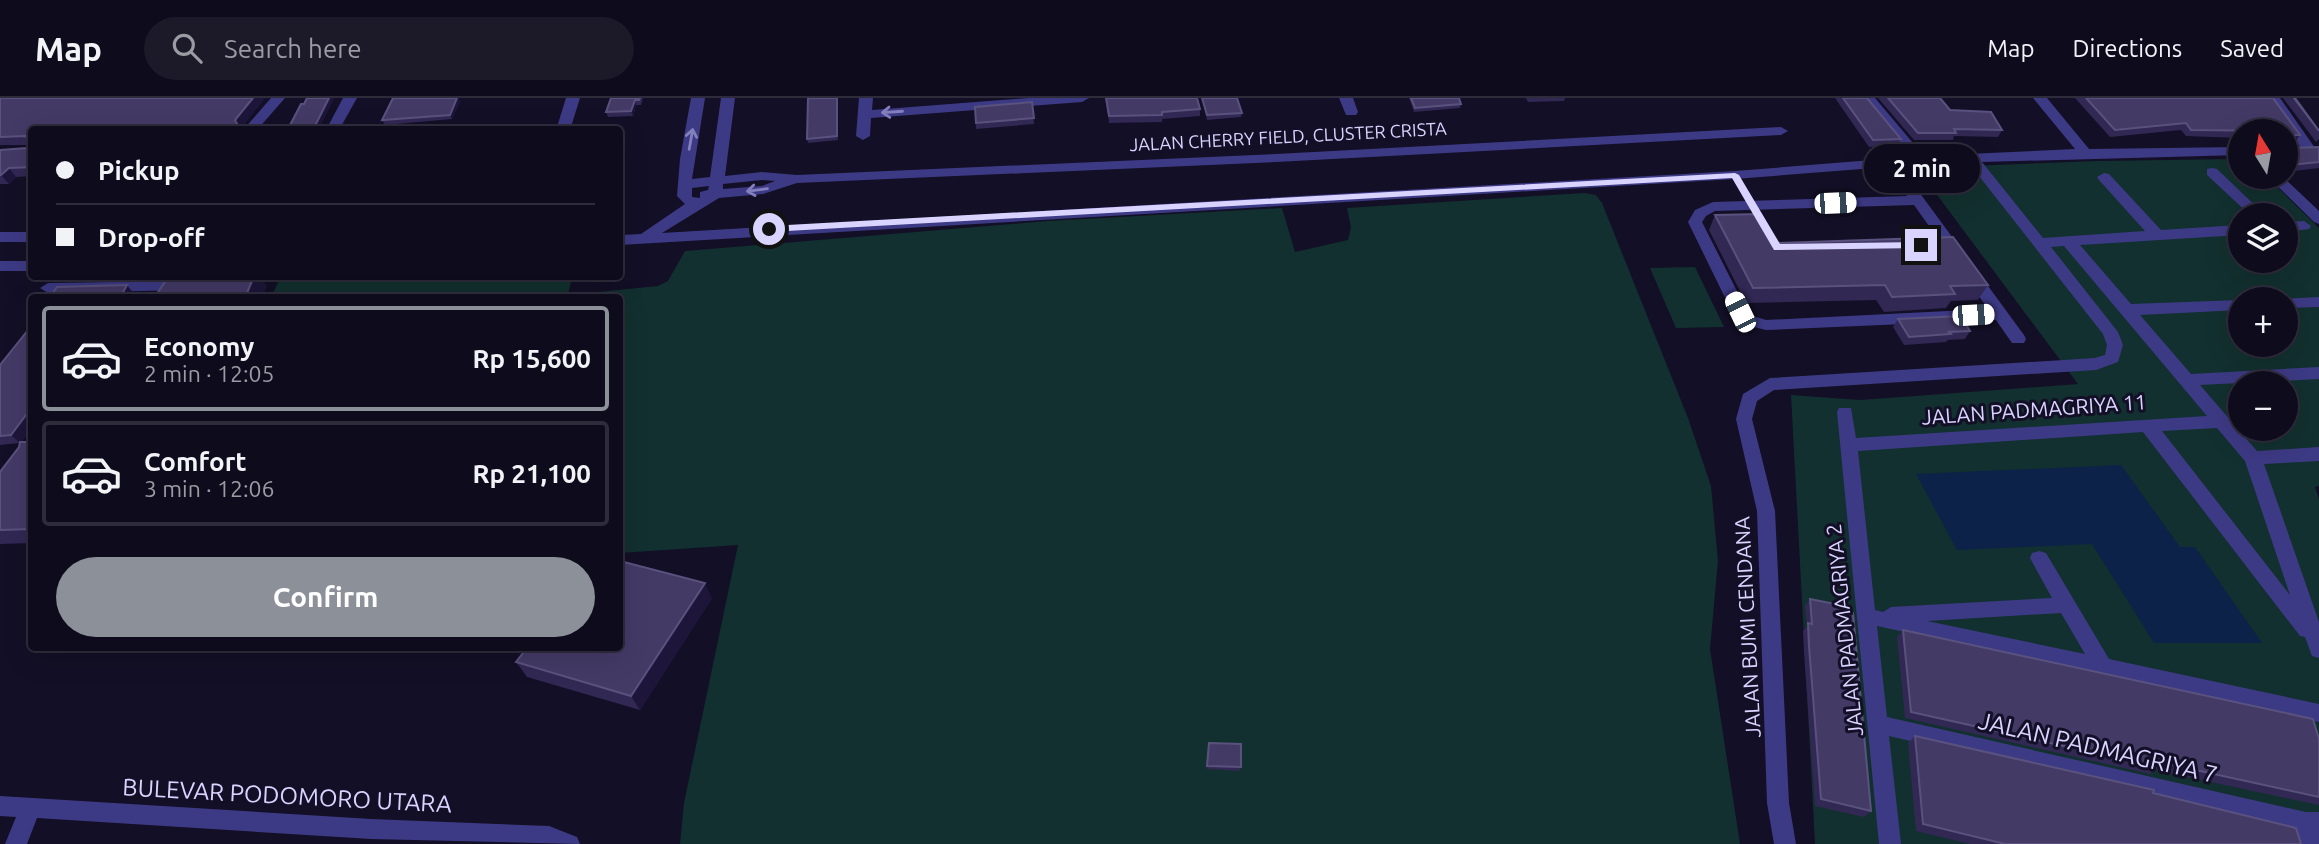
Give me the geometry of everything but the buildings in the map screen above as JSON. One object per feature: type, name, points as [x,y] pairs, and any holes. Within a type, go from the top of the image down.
[{"type":"street","points":[[253,126],[278,98]]},
{"type":"street","points":[[334,126],[350,98]]},
{"type":"street","points":[[564,126],[573,98]]},
{"type":"street","points":[[645,238],[689,194],[698,98]]},
{"type":"street","points":[[715,187],[728,98]]},
{"type":"street","points":[[863,136],[866,98]]},
{"type":"street","points":[[866,114],[1082,98]]},
{"type":"street","points":[[1868,98],[1920,160]]},
{"type":"street","points":[[2040,98],[2085,153]]},
{"type":"street","points":[[2273,98],[2314,148]]},
{"type":"street","name":"JALAN CHERRY FIELD, CLUSTER CRISTA","points":[[689,194],[715,187],[763,190],[797,179],[1262,159],[1781,131]]},
{"type":"street","points":[[623,240],[1735,175],[1920,160],[2085,153],[2228,151]]},
{"type":"street","name":"JALAN BUMI CENDANA","points":[[1786,844],[1778,803],[1766,511],[1744,419],[1749,398],[1770,384],[2096,365],[2112,358],[2115,345],[2110,332],[1972,158]]},
{"type":"street","points":[[1891,163],[1917,200],[1942,244],[2018,339]]},
{"type":"street","points":[[2212,172],[2245,203]]},
{"type":"street","points":[[1735,175],[1763,225]]},
{"type":"street","points":[[2104,177],[2157,234]]},
{"type":"street","points":[[2288,189],[2319,219]]},
{"type":"street","points":[[1917,200],[1713,207],[1700,213],[1695,222],[1740,312],[1748,320],[1766,325],[1999,314]]},
{"type":"street","points":[[2298,226],[2304,226]]},
{"type":"street","points":[[2038,243],[2228,231]]},
{"type":"street","points":[[0,237],[28,237]]},
{"type":"street","points":[[2068,241],[2253,458],[2317,645]]},
{"type":"street","points":[[0,266],[28,266]]},
{"type":"street","points":[[48,288],[207,286]]},
{"type":"street","points":[[2298,303],[2319,302]]},
{"type":"street","points":[[2127,310],[2228,306]]},
{"type":"street","points":[[2187,380],[2319,373]]},
{"type":"street","name":"JALAN PADMAGRIYA 2","points":[[1845,412],[1890,844]]},
{"type":"street","name":"JALAN PADMAGRIYA 11","points":[[1849,445],[2221,421]]},
{"type":"street","points":[[2148,426],[2317,645]]},
{"type":"street","points":[[2253,458],[2319,454]]},
{"type":"street","points":[[2039,558],[2102,666]]},
{"type":"street","points":[[1866,616],[2066,605]]},
{"type":"street","points":[[1866,616],[2319,713]]},
{"type":"street","name":"JALAN PADMAGRIYA 7","points":[[1878,724],[2312,822]]},
{"type":"street","name":"BULEVAR PODOMORO UTARA","points":[[0,806],[371,830],[548,836],[569,844]]},
{"type":"street","points":[[16,844],[31,806]]},
{"type":"street","points":[[2312,822],[2312,844]]},
{"type":"green space","points":[[2228,159],[2228,189],[2279,189],[2294,203],[2228,203],[2228,273],[2298,273],[2298,207],[2319,228],[2319,486],[2315,487],[2319,499],[2319,844],[1815,844],[1791,395],[1860,400],[2078,384],[1917,168]]},
{"type":"green space","points":[[1584,193],[1596,195],[1602,203],[1688,418],[1711,486],[1718,561],[1710,649],[1740,844],[680,844],[684,803],[738,545],[623,553],[623,294],[578,294],[658,286],[668,281],[685,251],[1048,221],[1282,208],[1295,252],[1348,240],[1351,227],[1347,208]]},
{"type":"green space","points":[[1695,267],[1724,327],[1676,328],[1650,268]]},
{"type":"green space","points":[[279,280],[571,280],[568,294],[273,294]]},
{"type":"water","points":[[2121,465],[2180,547],[2195,547],[2262,643],[2154,643],[2092,544],[1957,550],[1916,474]]},
{"type":"route","points":[[769,229],[1735,175],[1774,245],[1782,249],[1921,245]]}]
